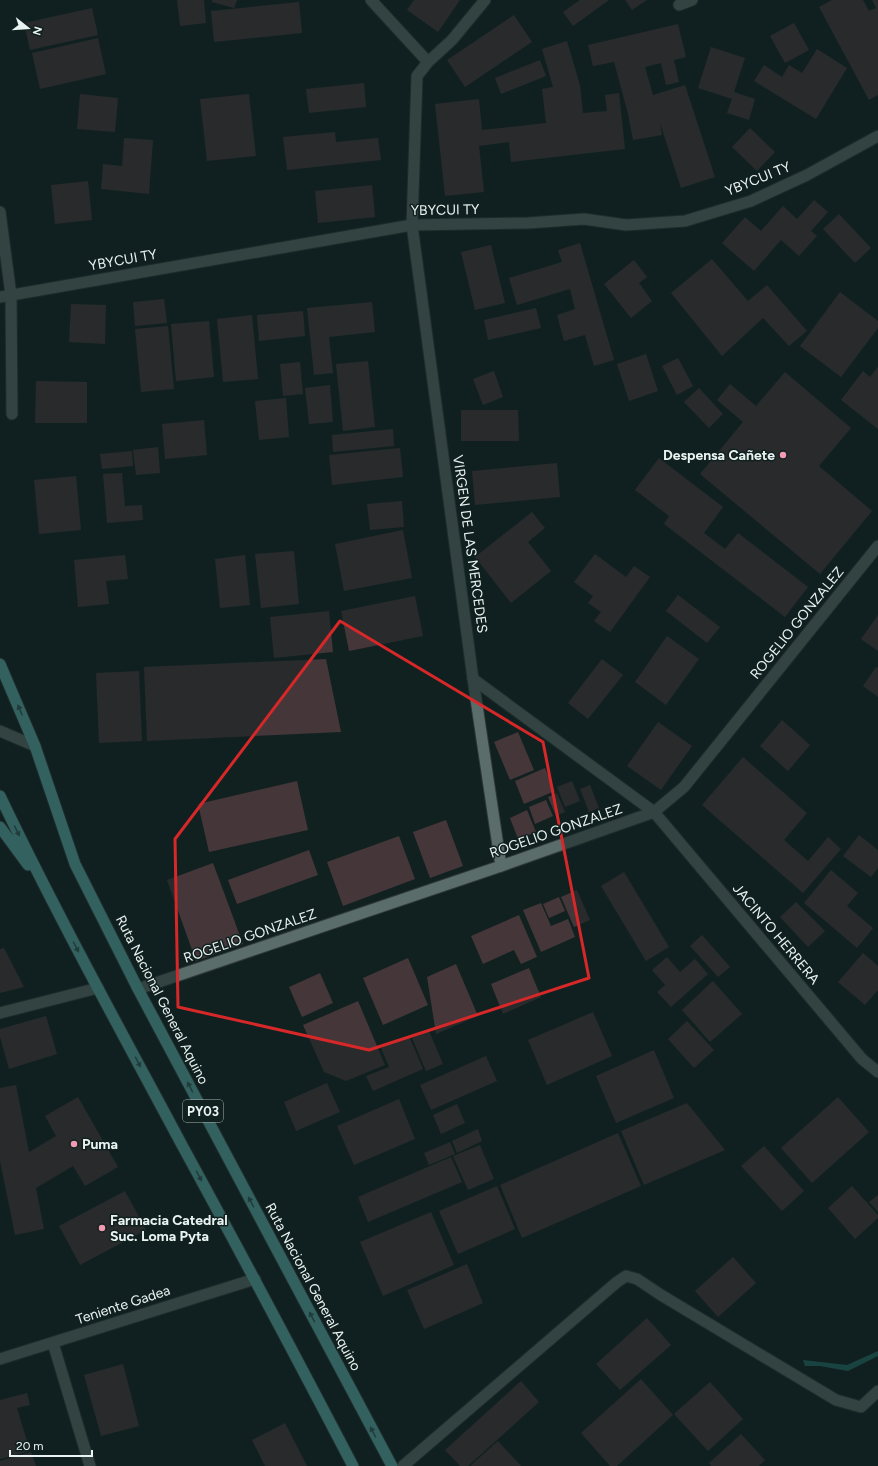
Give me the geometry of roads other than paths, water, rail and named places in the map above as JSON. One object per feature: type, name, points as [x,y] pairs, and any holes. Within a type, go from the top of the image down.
[{"type":"highway","name":"Ruta Nacional General Aquino","points":[[0,664],[35,746],[75,864],[138,989],[392,1466]]},
{"type":"highway","name":"PY03","points":[[0,796],[46,889],[98,988],[255,1279],[353,1466]]},
{"type":"highway","points":[[0,827],[46,889]]},
{"type":"street","points":[[371,0],[428,62]]},
{"type":"street","name":"VIRGEN DE LAS MERCEDES","points":[[484,0],[452,40],[428,62],[417,76],[412,225],[473,679],[502,866]]},
{"type":"street","points":[[679,4],[692,0]]},
{"type":"street","name":"YBYCUI TY","points":[[5,296],[412,225],[528,223],[584,220],[626,225],[685,221],[751,201],[807,175],[878,136]]},
{"type":"street","points":[[0,212],[12,414]]},
{"type":"street","name":"ROGELIO GONZALEZ","points":[[138,989],[502,866],[654,812],[684,787],[878,546]]},
{"type":"street","name":"JACINTO HERRERA","points":[[473,679],[654,812],[862,1059],[878,1072]]},
{"type":"street","points":[[0,731],[35,746]]},
{"type":"street","points":[[0,1013],[98,988]]},
{"type":"street","points":[[403,1466],[617,1282],[626,1276],[637,1279],[661,1295],[836,1400],[861,1406],[878,1391]]},
{"type":"street","name":"Teniente Gadea","points":[[0,1359],[255,1279]]},
{"type":"street","points":[[53,1343],[90,1466]]},
{"type":"water","points":[[878,1351],[878,1356],[848,1371],[820,1366],[805,1366],[803,1360],[847,1365]]},
{"type":"place","name":"Despensa Cañete","points":[[783,455]]},
{"type":"place","name":"Puma","points":[[74,1144]]},
{"type":"place","name":"Farmacia Catedral Suc. Loma Pyta","points":[[102,1228]]}]
